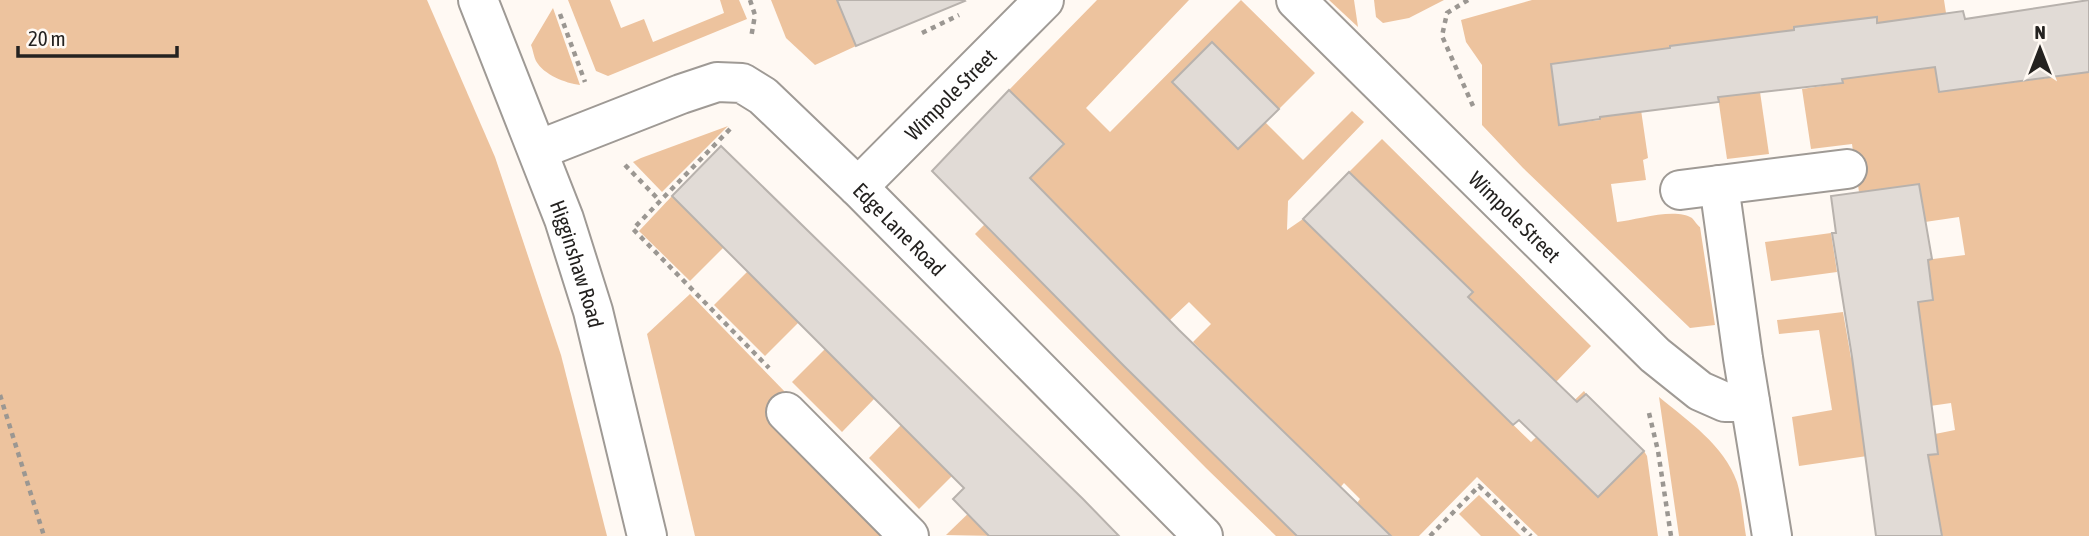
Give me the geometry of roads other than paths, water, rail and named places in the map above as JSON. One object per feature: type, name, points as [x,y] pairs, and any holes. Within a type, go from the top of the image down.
[{"type":"street","name":"Higginshaw Road","points":[[478,0],[564,219],[593,311],[646,536]]},
{"type":"street","name":"Wimpole Street","points":[[858,187],[1044,0]]},
{"type":"street","name":"Wimpole Street","points":[[1296,0],[1655,355],[1700,391],[1725,402],[1750,402]]},
{"type":"street","name":"Edge Lane Road","points":[[538,150],[717,82],[742,83],[763,96],[858,187],[1203,536]]},
{"type":"street","points":[[1680,190],[1847,169]]},
{"type":"street","points":[[1719,185],[1772,536]]},
{"type":"street","points":[[786,412],[909,536]]}]
